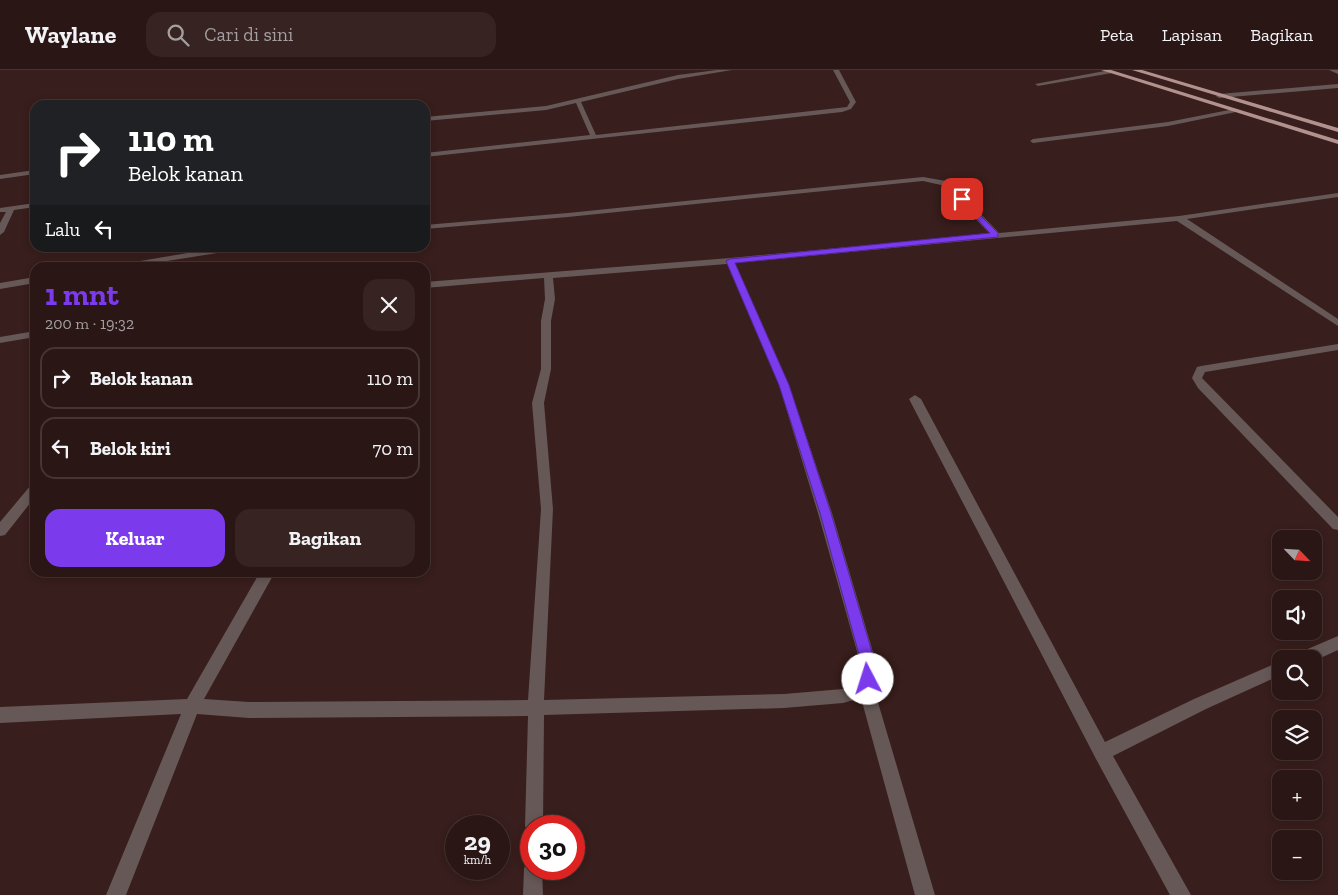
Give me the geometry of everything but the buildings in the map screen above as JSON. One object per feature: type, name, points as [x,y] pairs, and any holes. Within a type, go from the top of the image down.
[{"type":"highway","points":[[1135,70],[1338,130]]},
{"type":"highway","points":[[1107,71],[1338,142]]},
{"type":"street","points":[[430,119],[546,108],[678,77],[729,70]]},
{"type":"street","points":[[430,154],[842,110],[849,108],[853,102],[836,70]]},
{"type":"street","points":[[1332,70],[1338,72]]},
{"type":"street","points":[[1038,84],[1107,71]]},
{"type":"street","points":[[1219,96],[1338,86]]},
{"type":"street","points":[[578,101],[594,137]]},
{"type":"street","points":[[1033,141],[1168,124],[1234,111]]},
{"type":"street","points":[[0,177],[30,173]]},
{"type":"street","points":[[430,227],[568,216],[923,179],[943,182],[952,188],[996,235]]},
{"type":"street","points":[[430,285],[730,261],[1178,218],[1338,195]]},
{"type":"street","points":[[0,210],[30,206]]},
{"type":"street","points":[[0,232],[11,209]]},
{"type":"street","points":[[1178,218],[1338,323]]},
{"type":"street","points":[[141,262],[205,252]]},
{"type":"street","points":[[730,261],[784,385],[826,513],[870,669],[866,689],[925,895]]},
{"type":"street","points":[[534,815],[536,708],[547,509],[538,403],[546,369],[546,321],[550,299],[548,274]]},
{"type":"street","points":[[0,286],[30,281]]},
{"type":"street","points":[[0,340],[30,335]]},
{"type":"street","points":[[1338,347],[1201,369],[1197,378],[1202,386],[1338,525]]},
{"type":"street","points":[[915,398],[1102,753],[1181,895]]},
{"type":"street","points":[[0,531],[30,494]]},
{"type":"street","points":[[116,895],[192,706],[265,577]]},
{"type":"street","points":[[1321,650],[1338,642]]},
{"type":"street","points":[[1102,753],[1200,704],[1272,672]]},
{"type":"street","points":[[0,715],[192,706],[249,710],[536,708],[784,701],[843,696],[866,689]]},
{"type":"street","points":[[532,895],[533,880]]},
{"type":"route","points":[[868,679],[870,669],[826,513],[784,385],[730,261],[996,235],[962,199]]}]
